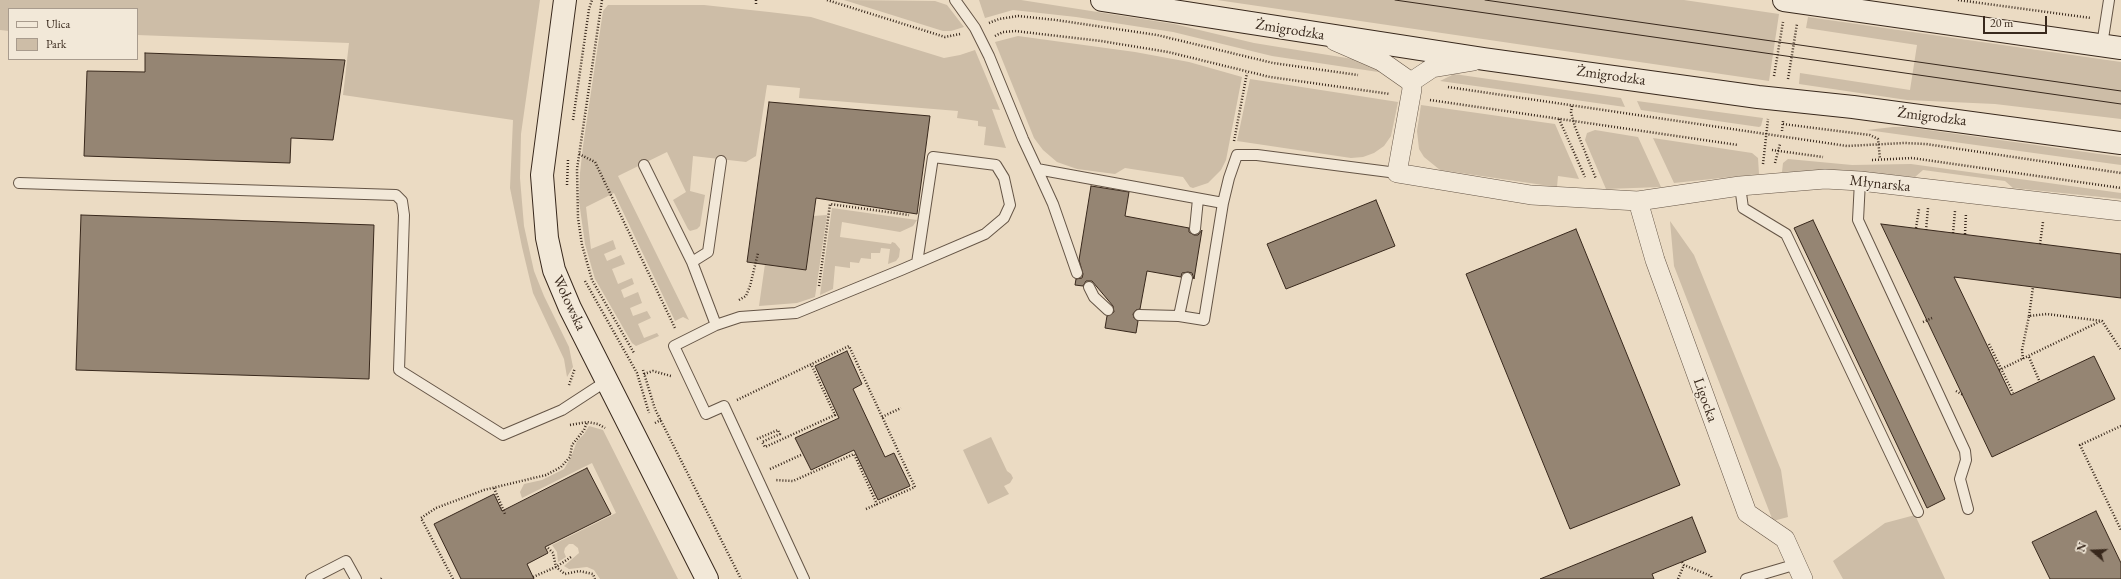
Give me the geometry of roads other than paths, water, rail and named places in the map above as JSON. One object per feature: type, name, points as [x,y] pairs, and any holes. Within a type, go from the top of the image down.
[{"type":"main road","name":"Wołowska","points":[[565,0],[544,145],[542,175],[543,211],[546,238],[554,270],[570,308],[608,380],[707,579]]},
{"type":"main road","name":"Żmigrodzka","points":[[1102,0],[1484,59],[1758,97],[1853,107],[2121,143]]},
{"type":"main road","points":[[1789,8],[2112,47]]},
{"type":"street","points":[[1322,35],[1381,61],[1411,82],[1412,89],[1397,173]]},
{"type":"street","points":[[1411,82],[1432,68],[1484,59]]},
{"type":"street","name":"Młynarska","points":[[1397,173],[1531,195],[1638,201],[1740,186],[1825,179],[1860,181],[2121,211]]},
{"type":"street","name":"Ligocka","points":[[1638,201],[1654,260],[1747,514],[1785,539],[1800,571]]},
{"type":"lane","points":[[954,0],[975,28],[982,41],[1037,169],[1054,204],[1077,273]]},
{"type":"lane","points":[[2109,0],[2106,20],[2112,47]]},
{"type":"lane","points":[[1138,315],[1179,316],[1204,320],[1223,203],[1229,178],[1237,155],[1257,155],[1397,173]]},
{"type":"lane","points":[[804,579],[724,406],[706,414],[674,346],[681,341],[716,325],[740,317],[796,313],[917,263],[985,234],[1004,218],[1010,205],[1004,178],[996,165],[933,157],[917,263]]},
{"type":"lane","points":[[692,262],[708,252],[721,161]]},
{"type":"lane","points":[[644,165],[692,262],[716,325]]},
{"type":"lane","points":[[1037,169],[1223,203]]},
{"type":"lane","points":[[1860,181],[1858,220],[1965,451],[1966,460],[1960,479],[1968,509]]},
{"type":"lane","points":[[19,183],[396,195],[402,201],[404,215],[399,370],[502,435],[562,410],[608,380]]},
{"type":"lane","points":[[1740,186],[1743,208],[1786,234],[1918,512]]},
{"type":"lane","points":[[1195,229],[1198,199]]},
{"type":"lane","points":[[1179,316],[1187,278]]},
{"type":"lane","points":[[1089,287],[1094,297],[1108,310]]},
{"type":"lane","points":[[311,579],[346,561],[356,579]]},
{"type":"lane","points":[[1746,579],[1800,571]]},
{"type":"tram line","points":[[1395,0],[2121,104]]},
{"type":"tram line","points":[[1485,0],[2121,91]]}]
